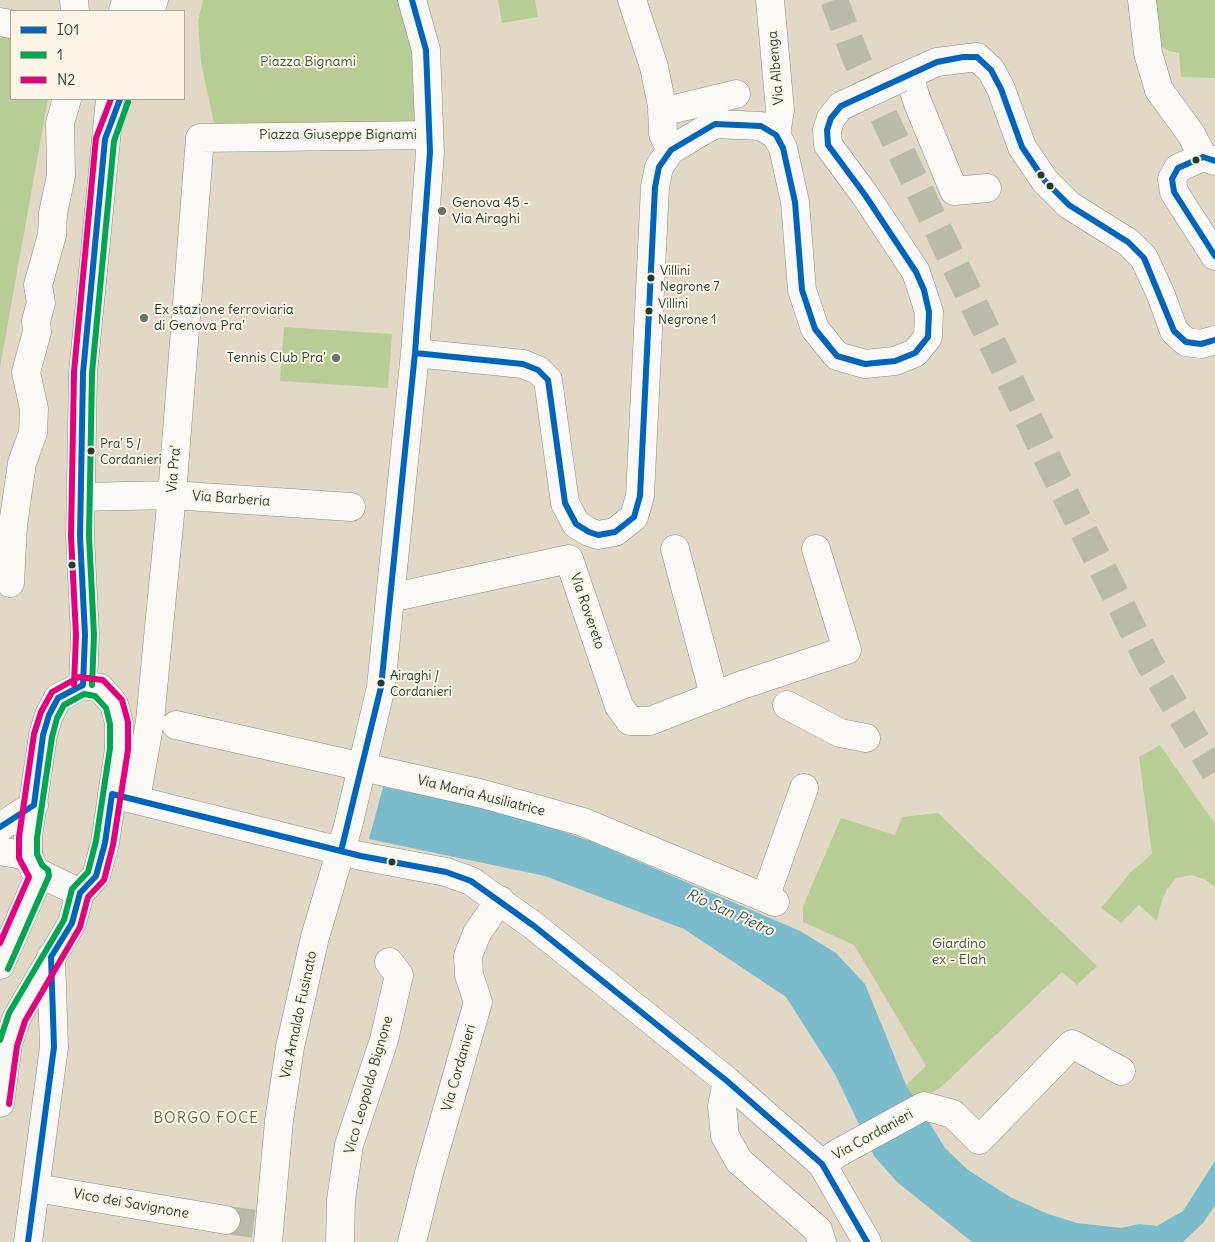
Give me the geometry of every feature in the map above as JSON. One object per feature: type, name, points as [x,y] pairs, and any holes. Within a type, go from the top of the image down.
[{"type":"street","name":"Piazza Giuseppe Bignami","points":[[200,138],[429,135],[426,50],[412,0]]},
{"type":"street","points":[[632,0],[654,67],[662,112],[663,134],[671,150]]},
{"type":"street","name":"Via Albenga","points":[[770,0],[780,110],[776,135]]},
{"type":"street","points":[[1142,0],[1148,53],[1159,90],[1209,159],[1178,168],[1172,179],[1174,192],[1215,256]]},
{"type":"street","points":[[415,353],[523,364],[538,370],[548,380],[565,503],[576,524],[589,532],[598,535],[615,532],[634,518],[640,496],[655,187],[659,167],[671,150],[715,124],[761,126],[776,135],[783,148],[795,202],[802,290],[814,329],[837,356],[865,364],[895,361],[915,353],[928,337],[929,312],[924,290],[912,266],[865,195],[845,171],[828,145],[827,130],[830,118],[841,106],[937,62],[977,57],[991,70],[1001,90],[1022,147],[1044,181],[1069,205],[1128,242],[1144,258],[1161,295],[1174,331],[1180,337],[1186,342],[1201,344],[1215,340]]},
{"type":"street","points":[[905,76],[954,190],[987,188]]},
{"type":"street","points":[[662,112],[736,94]]},
{"type":"street","points":[[10,576],[13,526],[22,463],[33,433],[34,408],[26,372],[38,332],[36,321],[41,303],[38,285],[52,235],[53,213],[61,176],[60,123],[67,100]]},
{"type":"street","points":[[83,684],[84,636],[81,497],[83,373],[110,100]]},
{"type":"street","points":[[105,139],[120,100]]},
{"type":"street","name":"Via Arnaldo Fusinato","points":[[268,1242],[279,1122],[290,1047],[315,937],[341,851],[362,769],[380,687],[415,353],[430,152],[429,135]]},
{"type":"street","name":"Via Pra'","points":[[124,796],[150,716],[172,495],[200,138]]},
{"type":"street","name":"Via Barberia","points":[[81,497],[172,495],[351,507]]},
{"type":"street","name":"Via Rovereto","points":[[390,598],[569,559],[619,706],[630,721],[650,721],[714,695],[847,650],[816,548]]},
{"type":"street","points":[[675,549],[714,695]]},
{"type":"street","points":[[0,965],[34,865],[28,837],[44,735],[49,715],[58,698],[83,684],[100,688],[114,704],[119,723],[119,749],[124,796],[104,842],[96,876],[80,893],[72,923],[31,991],[14,1026],[8,1044],[0,1103]]},
{"type":"street","points":[[787,705],[840,733],[866,738]]},
{"type":"street","name":"Via Maria Ausiliatrice","points":[[176,725],[362,769],[483,794],[583,822],[770,900],[804,788]]},
{"type":"street","name":"Via Cordanieri","points":[[124,796],[341,851],[446,872],[471,882],[500,900],[727,1081],[822,1164],[867,1242]]},
{"type":"street","points":[[0,827],[34,805]]},
{"type":"street","points":[[0,851],[34,865],[80,893]]},
{"type":"street","name":"Via Cordanieri","points":[[412,1242],[429,1173],[478,1002],[469,975],[468,956],[477,933],[500,900]]},
{"type":"street","points":[[28,1242],[54,1047],[51,957]]},
{"type":"street","name":"Vico Leopoldo Bignone","points":[[340,1242],[341,1200],[349,1146],[384,1040],[399,975],[389,962]]},
{"type":"street","name":"Via Cordanieri","points":[[822,1164],[838,1153],[924,1106],[953,1114],[979,1140],[1072,1044],[1121,1071]]},
{"type":"street","points":[[727,1081],[722,1106],[725,1136],[739,1161],[813,1224],[818,1230],[822,1242]]},
{"type":"street","name":"Vico dei Savignone","points":[[36,1188],[226,1220]]},
{"type":"green space","name":"Piazza Bignami","points":[[203,0],[402,0],[419,52],[416,125],[214,123],[201,63],[198,21]]},
{"type":"green space","points":[[498,0],[535,0],[538,17],[502,23]]},
{"type":"green space","points":[[1151,0],[1215,0],[1215,78],[1181,77],[1179,53],[1169,51],[1158,44]]},
{"type":"green space","points":[[0,36],[10,38],[10,100],[48,100],[0,367]]},
{"type":"green space","name":"Tennis Club Pra'","points":[[284,327],[392,334],[388,388],[280,381]]},
{"type":"green space","points":[[1160,745],[1215,824],[1215,887],[1204,879],[1191,875],[1176,878],[1167,889],[1161,903],[1157,921],[1139,905],[1121,923],[1101,908],[1132,871],[1152,854],[1139,757]]},
{"type":"green space","name":"Giardino ex - Elah","points":[[938,813],[1097,966],[1077,985],[1062,972],[940,1088],[915,1102],[906,1085],[926,1066],[854,945],[803,922],[803,906],[841,818],[895,835],[902,817]]},
{"type":"water","name":"Rio San Pietro","points":[[383,787],[497,809],[593,842],[800,931],[836,953],[865,984],[906,1085],[945,1148],[968,1170],[1010,1197],[1048,1214],[1077,1223],[1121,1228],[1139,1224],[1157,1226],[1183,1211],[1215,1161],[1215,1205],[1203,1223],[1183,1242],[972,1242],[897,1182],[874,1156],[835,1074],[786,997],[684,929],[545,876],[369,839]]},
{"type":"tunnel","points":[[834,0],[856,58],[1052,468],[1149,662],[1215,772]]},
{"type":"tunnel","points":[[226,1220],[271,1226]]},
{"type":"transit line","name":"I01","points":[[341,851],[381,687],[415,353],[430,152],[426,50],[412,0]]},
{"type":"transit line","name":"I01","points":[[415,353],[523,364],[538,370],[548,380],[565,503],[576,524],[589,532],[598,535],[615,532],[634,517],[640,496],[655,187],[659,167],[671,150],[715,124],[761,126],[776,135],[783,148],[795,202],[802,290],[815,329],[837,356],[865,364],[895,361],[915,353],[928,337],[929,312],[924,290],[916,272],[865,195],[828,145],[827,130],[831,118],[841,106],[937,62],[963,57],[977,57],[991,70],[1001,89],[1022,147],[1045,181],[1069,205],[1128,242],[1144,258],[1174,331],[1186,342],[1201,344],[1215,340]]},
{"type":"transit line","name":"N2","points":[[74,685],[76,635],[71,536],[74,372],[96,138],[111,100]]},
{"type":"transit line","name":"I01","points":[[0,827],[34,805],[43,735],[49,715],[58,698],[83,685],[85,635],[80,536],[83,373],[105,139],[120,100]]},
{"type":"transit line","name":"1","points":[[92,685],[94,635],[89,536],[92,373],[114,141],[128,102]]},
{"type":"transit line","name":"I01","points":[[1215,161],[1203,157],[1178,168],[1172,179],[1174,192],[1215,256]]},
{"type":"transit line","name":"N2","points":[[0,943],[29,877],[19,858],[19,837],[34,734],[41,712],[52,692],[79,677],[103,680],[122,700],[128,722],[128,750],[113,845],[104,880],[88,897],[80,927],[25,1021],[17,1046],[9,1104]]},
{"type":"transit line","name":"1","points":[[0,1040],[9,1013],[64,920],[72,889],[88,872],[96,841],[110,748],[110,724],[106,708],[95,696],[84,694],[64,705],[57,718],[52,737],[37,838],[37,854],[42,865],[48,870],[49,876],[8,969]]},
{"type":"transit line","name":"I01","points":[[28,1242],[54,1047],[51,957],[72,923],[80,893],[96,876],[105,843],[112,794],[361,856],[446,872],[471,881],[534,926],[727,1081],[822,1164],[867,1242]]},
{"type":"place","name":"Genova 45 - Via Airaghi","points":[[442,211]]},
{"type":"place","name":"Villini Negrone 7","points":[[651,278]]},
{"type":"place","name":"Villini Negrone 1","points":[[649,311]]},
{"type":"place","name":"Ex stazione ferroviaria di Genova Pra'","points":[[144,318]]},
{"type":"place","name":"Tennis Club Pra'","points":[[336,358]]},
{"type":"place","name":"Pra' 5 / Cordanieri","points":[[91,451]]},
{"type":"place","name":"Airaghi / Cordanieri","points":[[381,683]]},
{"type":"district","name":"BORGO FOCE","points":[[206,1119]]}]
